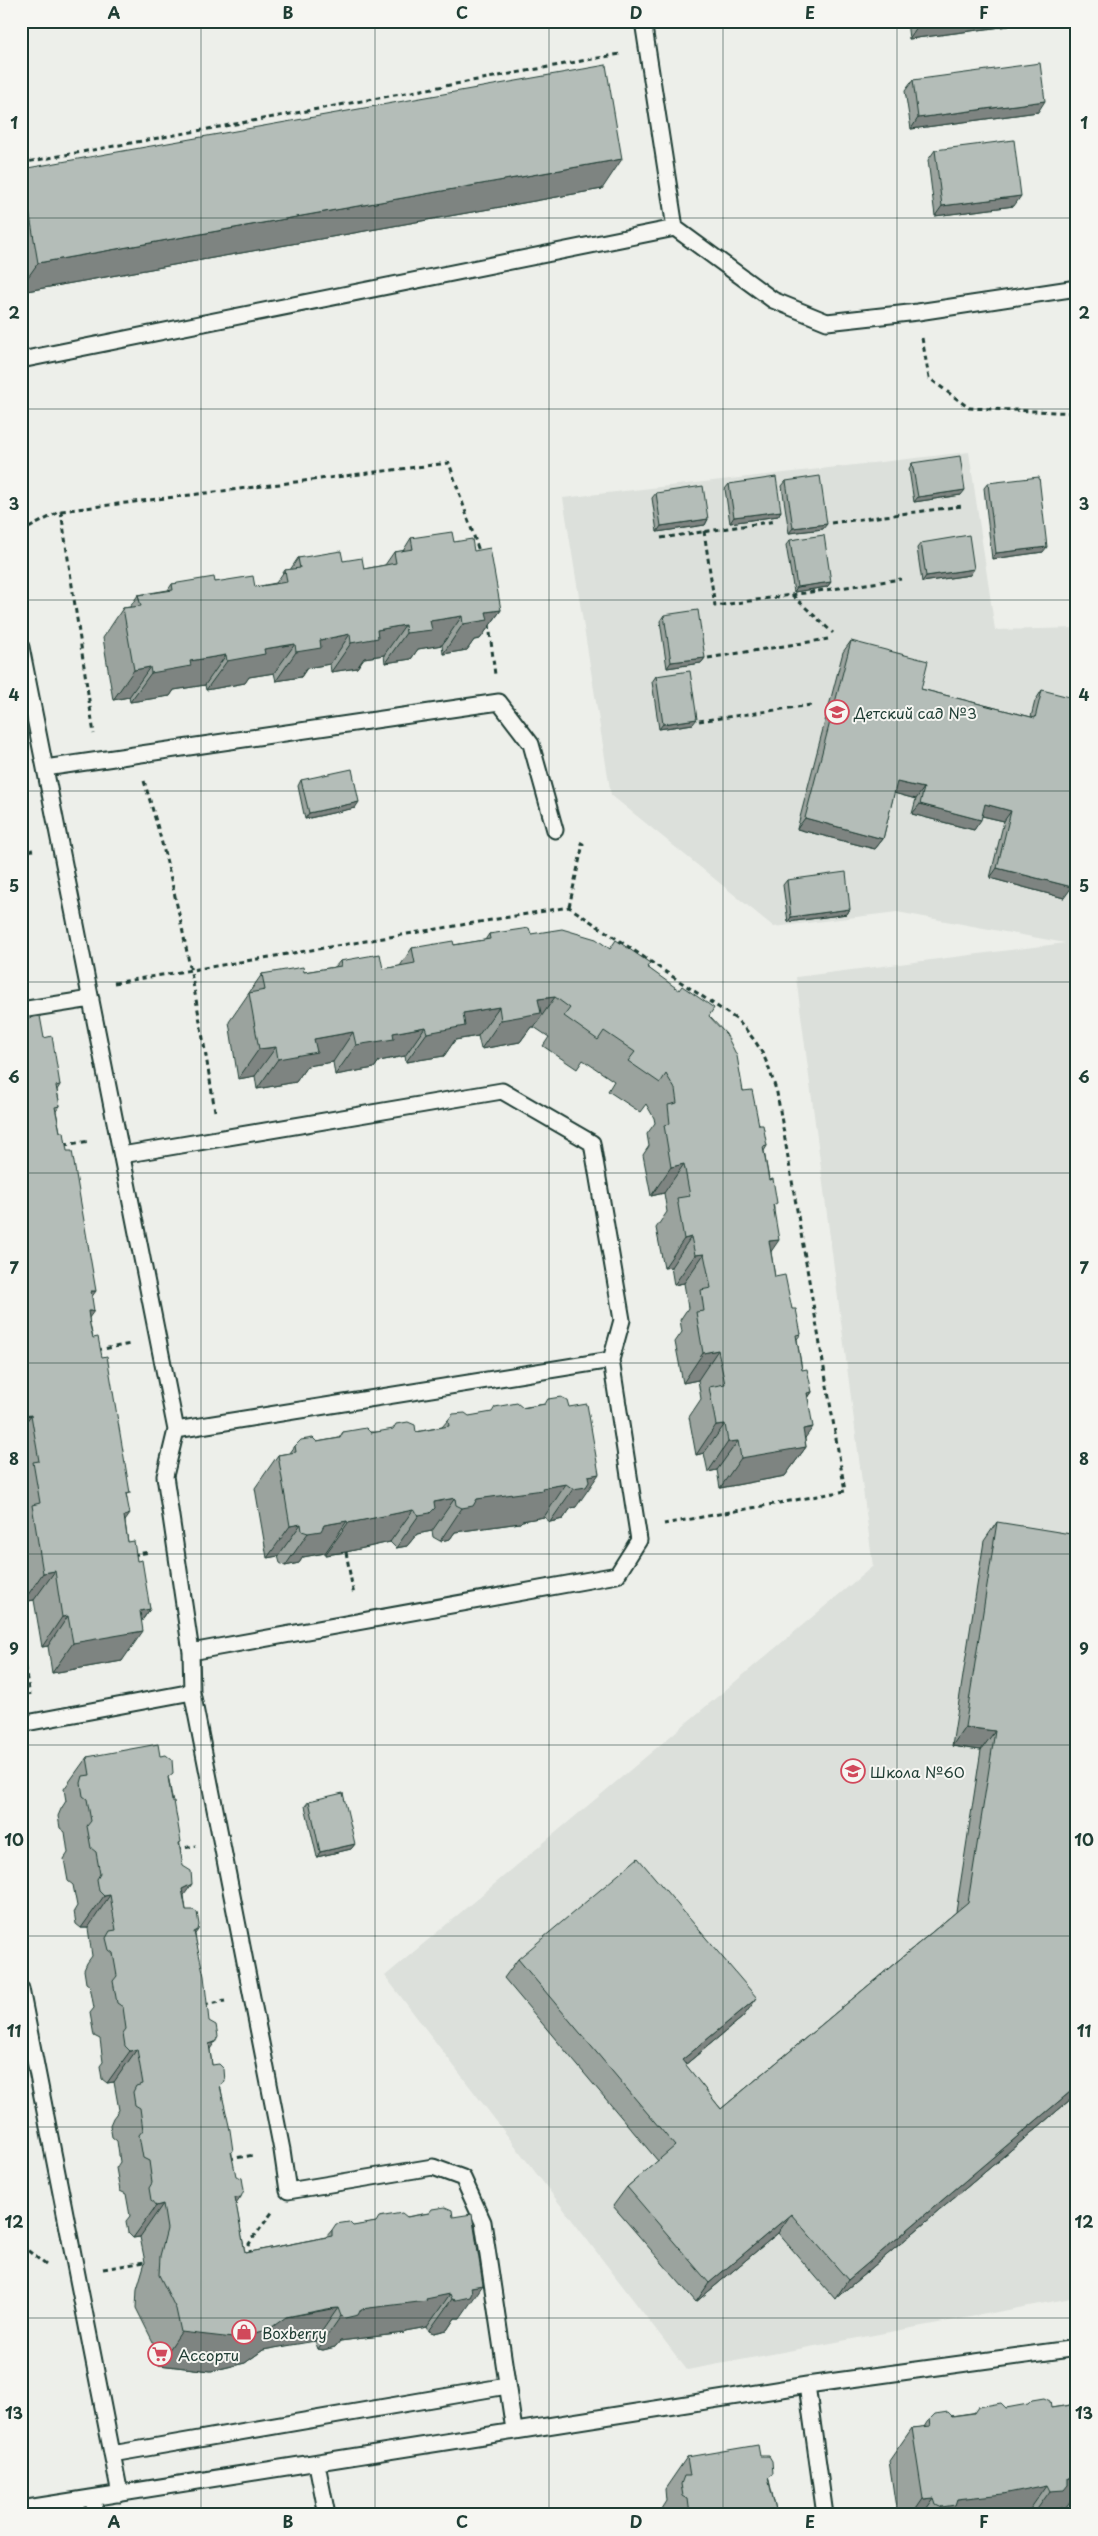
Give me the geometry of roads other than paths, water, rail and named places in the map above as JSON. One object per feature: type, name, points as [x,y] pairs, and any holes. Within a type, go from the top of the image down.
[{"type":"lane","points":[[643,21],[675,228],[773,300],[827,322],[918,312],[1077,288]]},
{"type":"lane","points":[[21,360],[675,228]]},
{"type":"lane","points":[[21,647],[176,1430],[165,1476],[190,1652],[192,1692],[250,1997],[282,2150],[288,2191],[433,2167],[463,2178],[483,2222],[514,2430]]},
{"type":"lane","points":[[45,768],[98,762],[498,702],[531,744],[555,830]]},
{"type":"lane","points":[[21,1010],[91,999]]},
{"type":"lane","points":[[122,1156],[502,1091],[592,1143],[622,1320],[611,1360],[639,1540],[617,1575],[190,1652]]},
{"type":"lane","points":[[176,1430],[611,1360]]},
{"type":"lane","points":[[28,1723],[192,1692]]},
{"type":"lane","points":[[21,1989],[120,2494]]},
{"type":"lane","points":[[21,2509],[317,2464],[514,2430],[807,2385],[1077,2348]]},
{"type":"lane","points":[[807,2385],[825,2515]]},
{"type":"lane","points":[[112,2454],[508,2386]]},
{"type":"lane","points":[[317,2464],[327,2515]]},
{"type":"lane","points":[[92,2498],[96,2515]]},
{"type":"place","name":"Детский сад №3","points":[[837,712]]},
{"type":"place","name":"Школа №60","points":[[853,1771]]},
{"type":"place","name":"Boxberry","points":[[244,2332]]},
{"type":"place","name":"Ассорти","points":[[160,2354]]}]
